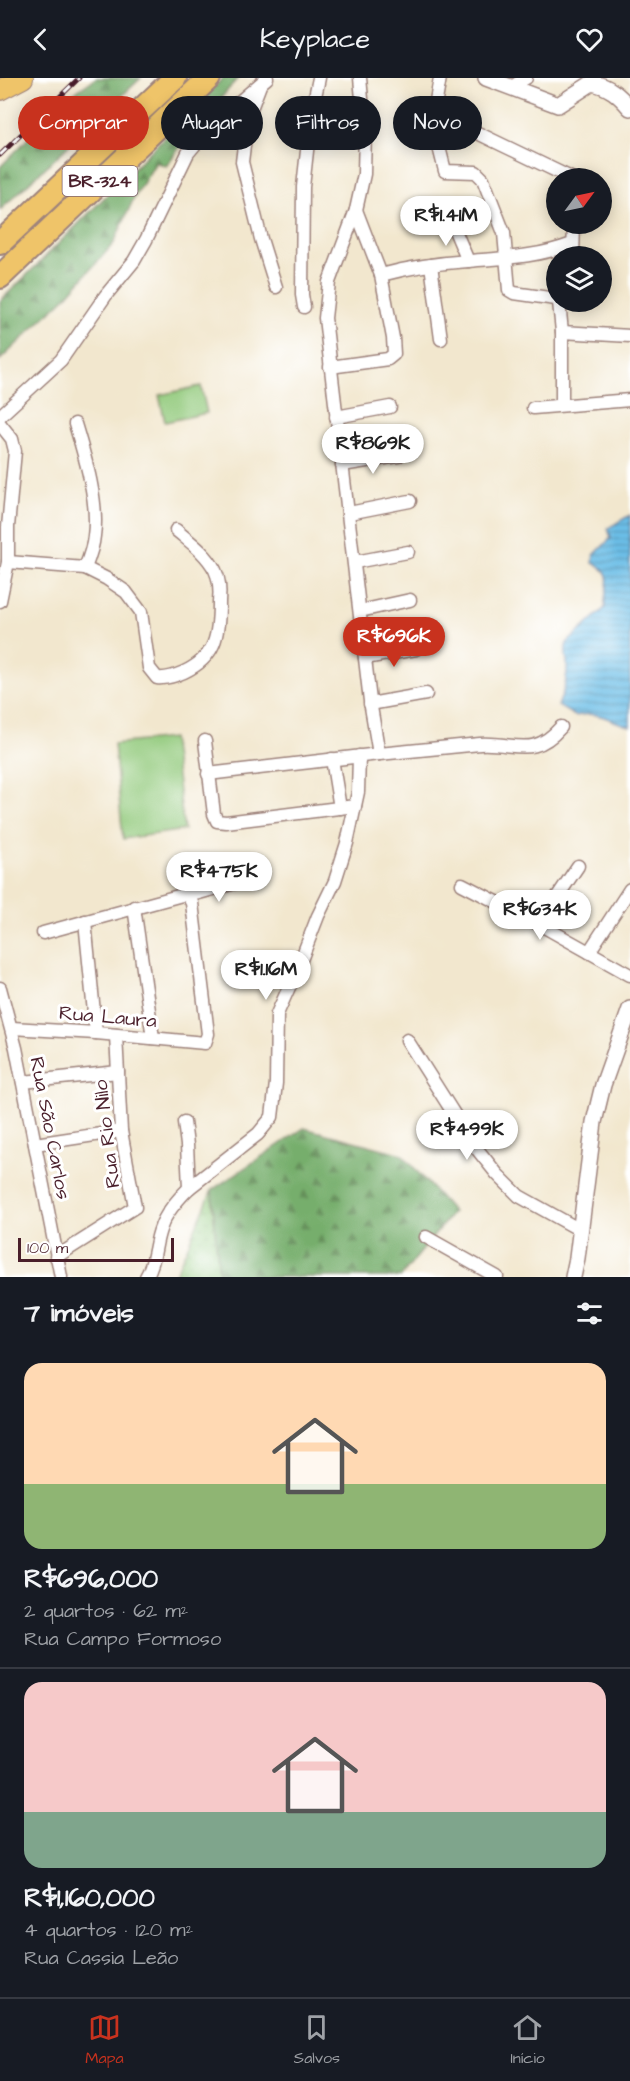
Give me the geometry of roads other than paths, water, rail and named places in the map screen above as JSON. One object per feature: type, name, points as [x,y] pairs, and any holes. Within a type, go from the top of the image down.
[{"type":"highway","name":"BR-324","points":[[0,243],[173,80]]},
{"type":"highway","name":"BR-324","points":[[0,277],[205,82]]},
{"type":"main road","points":[[0,90],[23,78]]},
{"type":"street","points":[[304,307],[303,187],[311,115],[319,78]]},
{"type":"street","points":[[360,78],[365,130],[362,185],[356,210],[334,264],[326,297],[325,318],[370,704],[379,754]]},
{"type":"street","points":[[437,96],[440,78]]},
{"type":"street","points":[[486,78],[558,105],[592,83],[602,85],[612,90],[630,108]]},
{"type":"street","points":[[513,87],[526,78]]},
{"type":"street","points":[[263,81],[249,117],[242,162],[261,239],[276,287]]},
{"type":"street","points":[[0,416],[61,360],[106,295],[134,261],[188,153],[210,128],[263,81]]},
{"type":"street","points":[[482,135],[550,168]]},
{"type":"street","points":[[440,150],[445,171],[476,172],[483,179],[504,233],[511,291],[546,298]]},
{"type":"street","points":[[330,367],[388,359],[393,356],[393,338],[381,275],[356,210]]},
{"type":"street","points":[[451,221],[468,261]]},
{"type":"street","points":[[381,275],[431,265],[546,252]]},
{"type":"street","points":[[431,265],[441,339]]},
{"type":"street","points":[[560,312],[562,332],[562,405]]},
{"type":"street","points":[[562,332],[630,336]]},
{"type":"street","points":[[532,408],[630,400]]},
{"type":"street","points":[[336,417],[390,407]]},
{"type":"street","points":[[0,424],[12,440],[15,451],[4,526],[8,562],[0,601]]},
{"type":"street","points":[[75,424],[85,455],[94,510],[95,535],[85,568]]},
{"type":"street","points":[[342,465],[398,456]]},
{"type":"street","points":[[349,513],[410,501]]},
{"type":"street","points":[[8,562],[85,568],[126,592],[135,602],[143,619],[150,668],[157,678],[162,679],[179,675],[196,667],[214,645],[219,624],[220,589],[216,572],[205,555],[176,530]]},
{"type":"street","points":[[354,562],[408,552]]},
{"type":"street","points":[[360,611],[410,600]]},
{"type":"street","points":[[365,658],[416,649]]},
{"type":"street","points":[[370,704],[426,694]]},
{"type":"street","points":[[208,774],[495,743],[525,748],[535,747],[545,742],[561,727]]},
{"type":"street","points":[[205,741],[208,774],[217,821],[226,822],[355,806]]},
{"type":"street","points":[[146,1277],[154,1259],[161,1225],[168,1213],[189,1188],[258,1134],[272,1117],[276,1083],[278,1014],[318,916],[335,881],[347,843],[358,792],[359,756]]},
{"type":"street","points":[[332,759],[340,808]]},
{"type":"street","points":[[539,924],[578,866]]},
{"type":"street","points":[[44,933],[134,907],[182,895],[188,896],[242,881]]},
{"type":"street","points":[[462,885],[539,924],[630,975]]},
{"type":"street","points":[[589,952],[630,890]]},
{"type":"street","name":"Rua Laura","points":[[12,1028],[96,1033],[201,1044],[207,1042],[208,1034],[192,903],[188,896]]},
{"type":"street","points":[[134,907],[153,1038]]},
{"type":"street","points":[[84,921],[96,1033]]},
{"type":"street","name":"Rua São Carlos","points":[[0,988],[12,1028],[61,1277]]},
{"type":"street","points":[[573,1277],[594,1122],[603,1086],[629,1015]]},
{"type":"street","name":"Rua Rio Nilo","points":[[56,1257],[135,1207],[121,1131],[116,1035]]},
{"type":"street","points":[[407,1040],[473,1144],[497,1174],[519,1196],[579,1230]]},
{"type":"street","points":[[23,1082],[118,1072]]},
{"type":"street","points":[[184,1122],[189,1188]]},
{"type":"street","points":[[35,1144],[121,1131]]},
{"type":"street","points":[[426,1237],[497,1277]]},
{"type":"water","points":[[630,515],[630,726],[598,715],[575,716],[558,706],[566,679],[565,650],[567,643],[605,608],[607,577],[601,567],[593,563],[594,555],[611,538],[608,528]]},
{"type":"railway","points":[[0,155],[79,78]]}]
